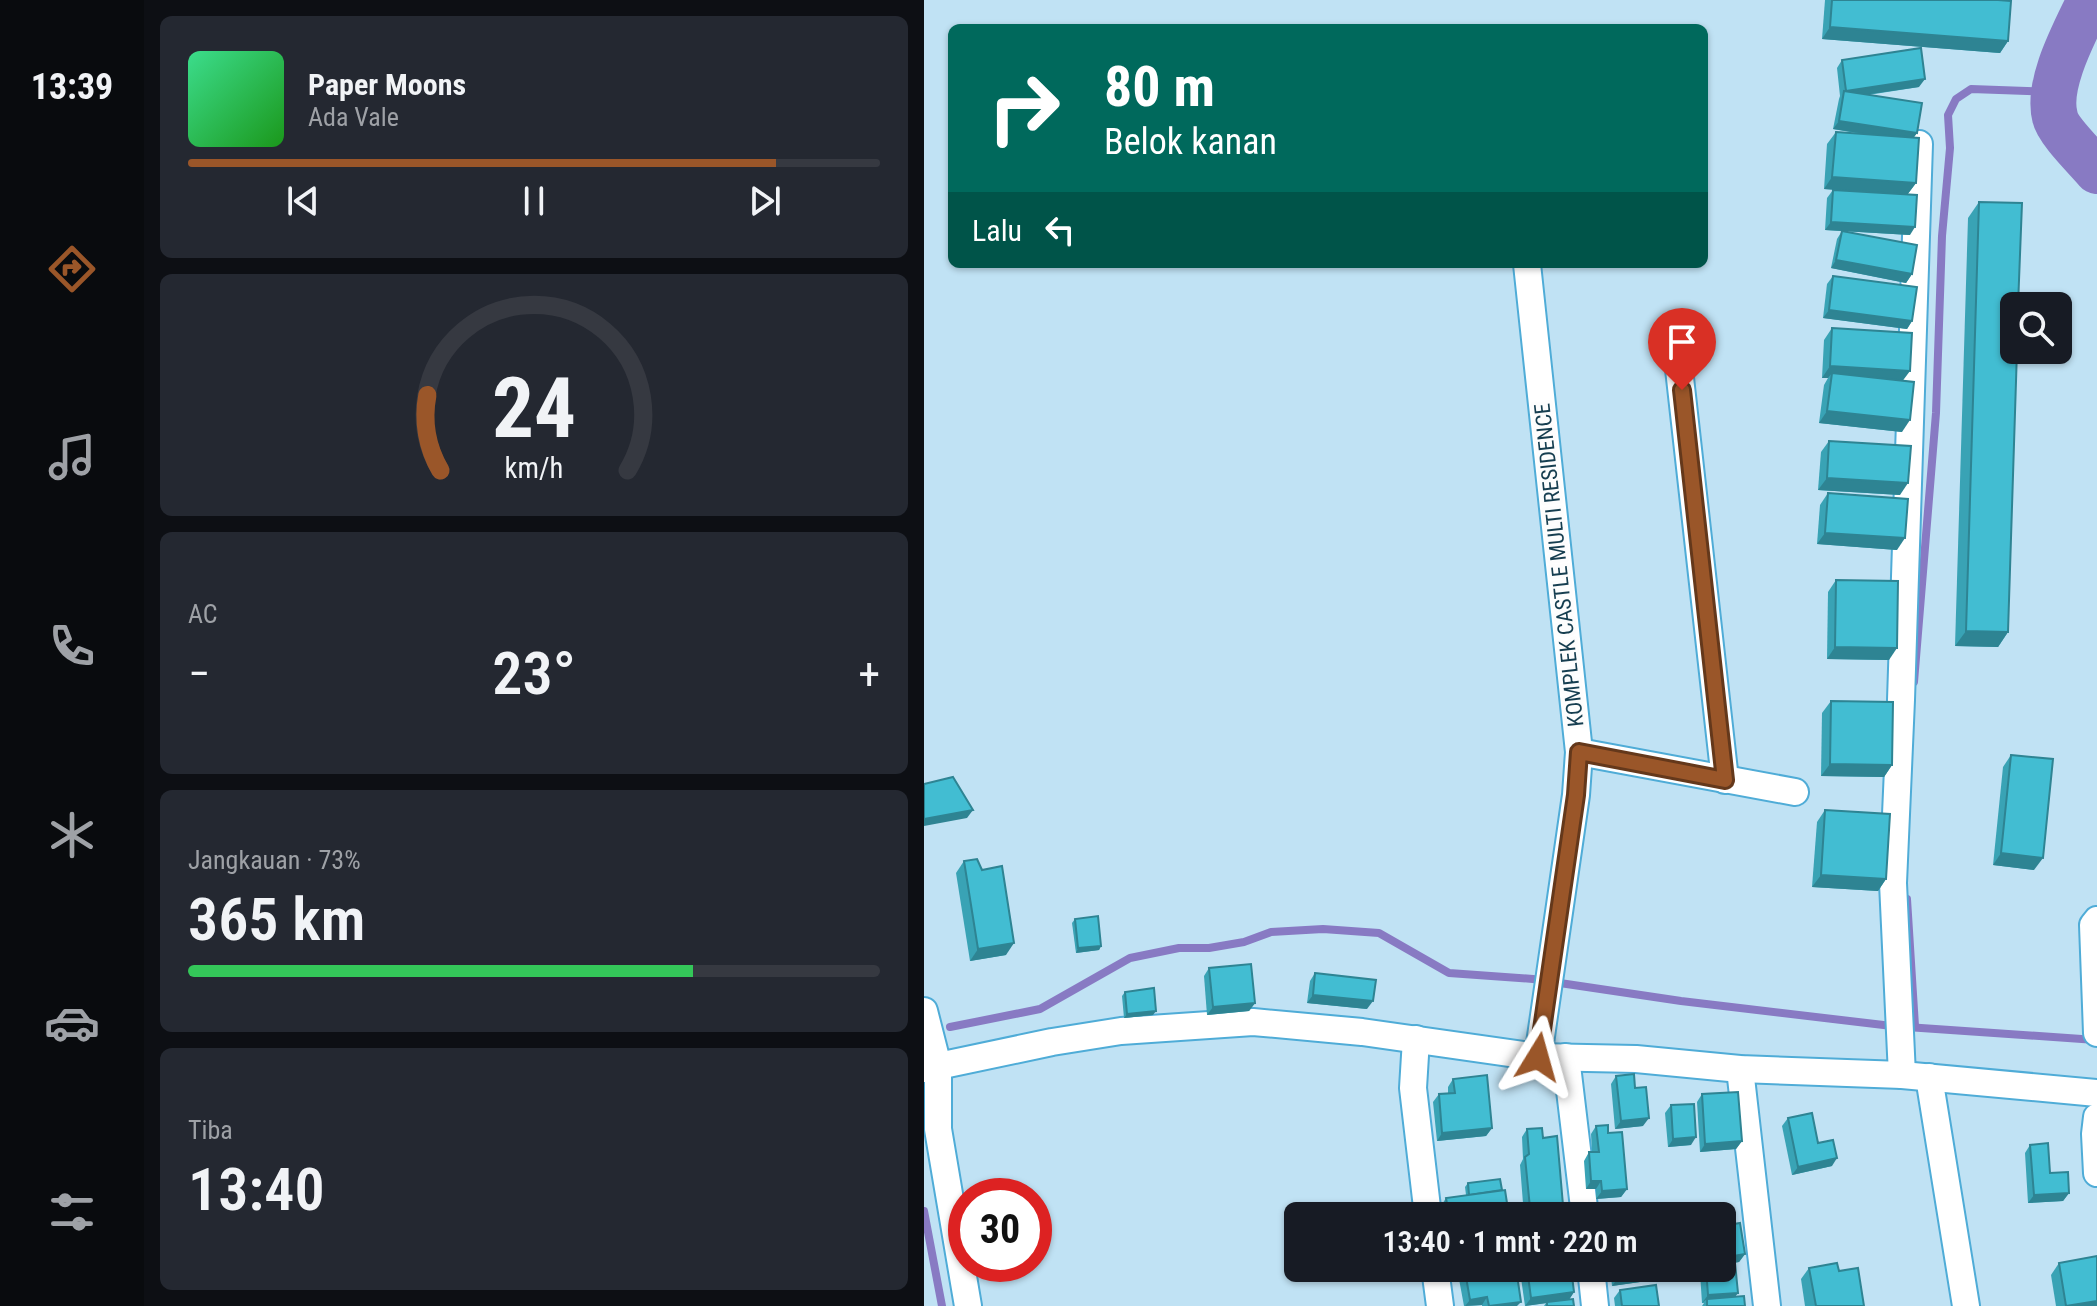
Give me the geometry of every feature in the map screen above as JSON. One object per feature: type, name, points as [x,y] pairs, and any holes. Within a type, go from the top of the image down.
[{"type":"street","points":[[1901,1054],[1893,883],[1894,830],[1902,684],[1919,144]]},
{"type":"street","name":"KOMPLEK CASTLE MULTI RESIDENCE","points":[[1527,268],[1579,752],[1576,795],[1538,1057]]},
{"type":"street","points":[[1678,360],[1725,780]]},
{"type":"street","points":[[1579,752],[1795,792]]},
{"type":"street","points":[[2097,920],[2093,925],[2097,1033]]},
{"type":"street","points":[[924,1011],[938,1129],[968,1306]]},
{"type":"street","points":[[931,1068],[1121,1031],[1253,1022],[1307,1025],[1538,1057],[1636,1059],[1740,1069],[1901,1054],[1929,1077],[2097,1093]]},
{"type":"street","points":[[1416,1039],[1413,1088],[1426,1202]]},
{"type":"street","points":[[1566,1057],[1583,1202]]},
{"type":"street","points":[[1740,1069],[1767,1306]]},
{"type":"street","points":[[1929,1077],[1966,1306]]},
{"type":"street","points":[[2097,1117],[2097,1173]]},
{"type":"street","points":[[1437,1282],[1440,1306]]},
{"type":"street","points":[[1592,1282],[1595,1306]]},
{"type":"building","points":[[1832,0],[2011,1],[2008,41],[1830,27]]},
{"type":"building","points":[[1921,48],[1925,79],[1846,91],[1842,60]]},
{"type":"building","points":[[1844,91],[1922,103],[1917,133],[1839,121]]},
{"type":"building","points":[[1836,132],[1919,138],[1916,183],[1832,177]]},
{"type":"building","points":[[1833,190],[1917,195],[1915,227],[1831,222]]},
{"type":"building","points":[[1979,202],[2022,203],[2019,292],[2000,292],[2000,364],[2017,364],[2008,632],[1966,631]]},
{"type":"building","points":[[1842,231],[1917,245],[1912,274],[1836,260]]},
{"type":"building","points":[[1833,276],[1917,287],[1912,321],[1829,310]]},
{"type":"building","points":[[1832,328],[1912,333],[1910,371],[1830,366]]},
{"type":"building","points":[[1832,373],[1914,382],[1910,420],[1827,411]]},
{"type":"building","points":[[1829,441],[1911,446],[1908,483],[1827,478]]},
{"type":"building","points":[[1828,493],[1908,499],[1905,538],[1825,533]]},
{"type":"building","points":[[1836,580],[1898,581],[1897,648],[1835,647]]},
{"type":"building","points":[[1831,701],[1893,702],[1892,765],[1830,764]]},
{"type":"building","points":[[2011,755],[2053,759],[2043,858],[2001,853]]},
{"type":"building","points":[[953,777],[973,810],[924,819],[924,784]]},
{"type":"building","points":[[1825,810],[1890,814],[1886,879],[1821,875]]},
{"type":"building","points":[[977,859],[982,870],[1002,866],[1014,943],[978,949],[964,861]]},
{"type":"building","points":[[1098,916],[1101,946],[1078,948],[1075,919]]},
{"type":"building","points":[[1251,964],[1255,1003],[1213,1007],[1209,968]]},
{"type":"building","points":[[1315,973],[1376,980],[1373,1001],[1313,995]]},
{"type":"building","points":[[1154,988],[1156,1011],[1127,1014],[1125,992]]},
{"type":"building","points":[[1634,1074],[1635,1088],[1646,1087],[1649,1118],[1621,1121],[1616,1076]]},
{"type":"building","points":[[1487,1075],[1492,1128],[1442,1133],[1439,1094],[1455,1093],[1453,1079]]},
{"type":"building","points":[[1738,1092],[1742,1141],[1705,1144],[1702,1094]]},
{"type":"building","points":[[1694,1104],[1696,1137],[1673,1139],[1671,1105]]},
{"type":"building","points":[[1812,1113],[1818,1143],[1833,1140],[1837,1158],[1798,1167],[1788,1118]]},
{"type":"building","points":[[1608,1125],[1608,1133],[1622,1132],[1627,1189],[1602,1191],[1601,1181],[1591,1181],[1589,1152],[1599,1152],[1596,1126]]},
{"type":"building","points":[[1542,1128],[1543,1138],[1557,1136],[1563,1202],[1529,1202],[1525,1157],[1529,1154],[1527,1129]]},
{"type":"building","points":[[2048,1143],[2050,1173],[2068,1172],[2069,1193],[2034,1195],[2030,1145]]},
{"type":"building","points":[[1500,1179],[1502,1190],[1469,1195],[1468,1183]]},
{"type":"building","points":[[1505,1190],[1507,1202],[1447,1202],[1446,1198]]},
{"type":"building","points":[[1740,1223],[1745,1254],[1736,1256],[1736,1224]]},
{"type":"building","points":[[2097,1256],[2097,1301],[2066,1306],[2059,1263]]},
{"type":"building","points":[[1837,1263],[1839,1271],[1858,1268],[1864,1306],[1816,1306],[1809,1268]]},
{"type":"building","points":[[1736,1273],[1738,1293],[1708,1295],[1707,1282],[1736,1282]]},
{"type":"building","points":[[1467,1282],[1518,1282],[1521,1302],[1489,1306],[1487,1297],[1470,1300]]},
{"type":"building","points":[[1529,1282],[1573,1282],[1574,1292],[1531,1298]]},
{"type":"building","points":[[1656,1285],[1659,1306],[1622,1306],[1620,1290]]},
{"type":"building","points":[[1744,1296],[1745,1306],[1707,1306],[1707,1299]]},
{"type":"building","points":[[1573,1299],[1574,1306],[1547,1306],[1547,1302]]},
{"type":"waterway","points":[[2090,0],[2058,73],[2053,103],[2061,130],[2097,171]]},
{"type":"waterway","points":[[1914,682],[1936,413],[1942,236],[1950,148],[1948,115],[1956,99],[1971,89],[2054,92]]},
{"type":"waterway","points":[[1907,899],[1915,1026]]},
{"type":"waterway","points":[[950,1027],[1040,1009],[1130,958],[1179,948],[1209,948],[1244,942],[1271,932],[1323,929],[1379,933],[1449,973],[1533,979],[1681,1001],[1892,1026],[2096,1040]]},
{"type":"waterway","points":[[924,1211],[942,1306]]},
{"type":"route","points":[[1538,1057],[1576,795],[1579,752],[1725,780],[1682,390]]}]
